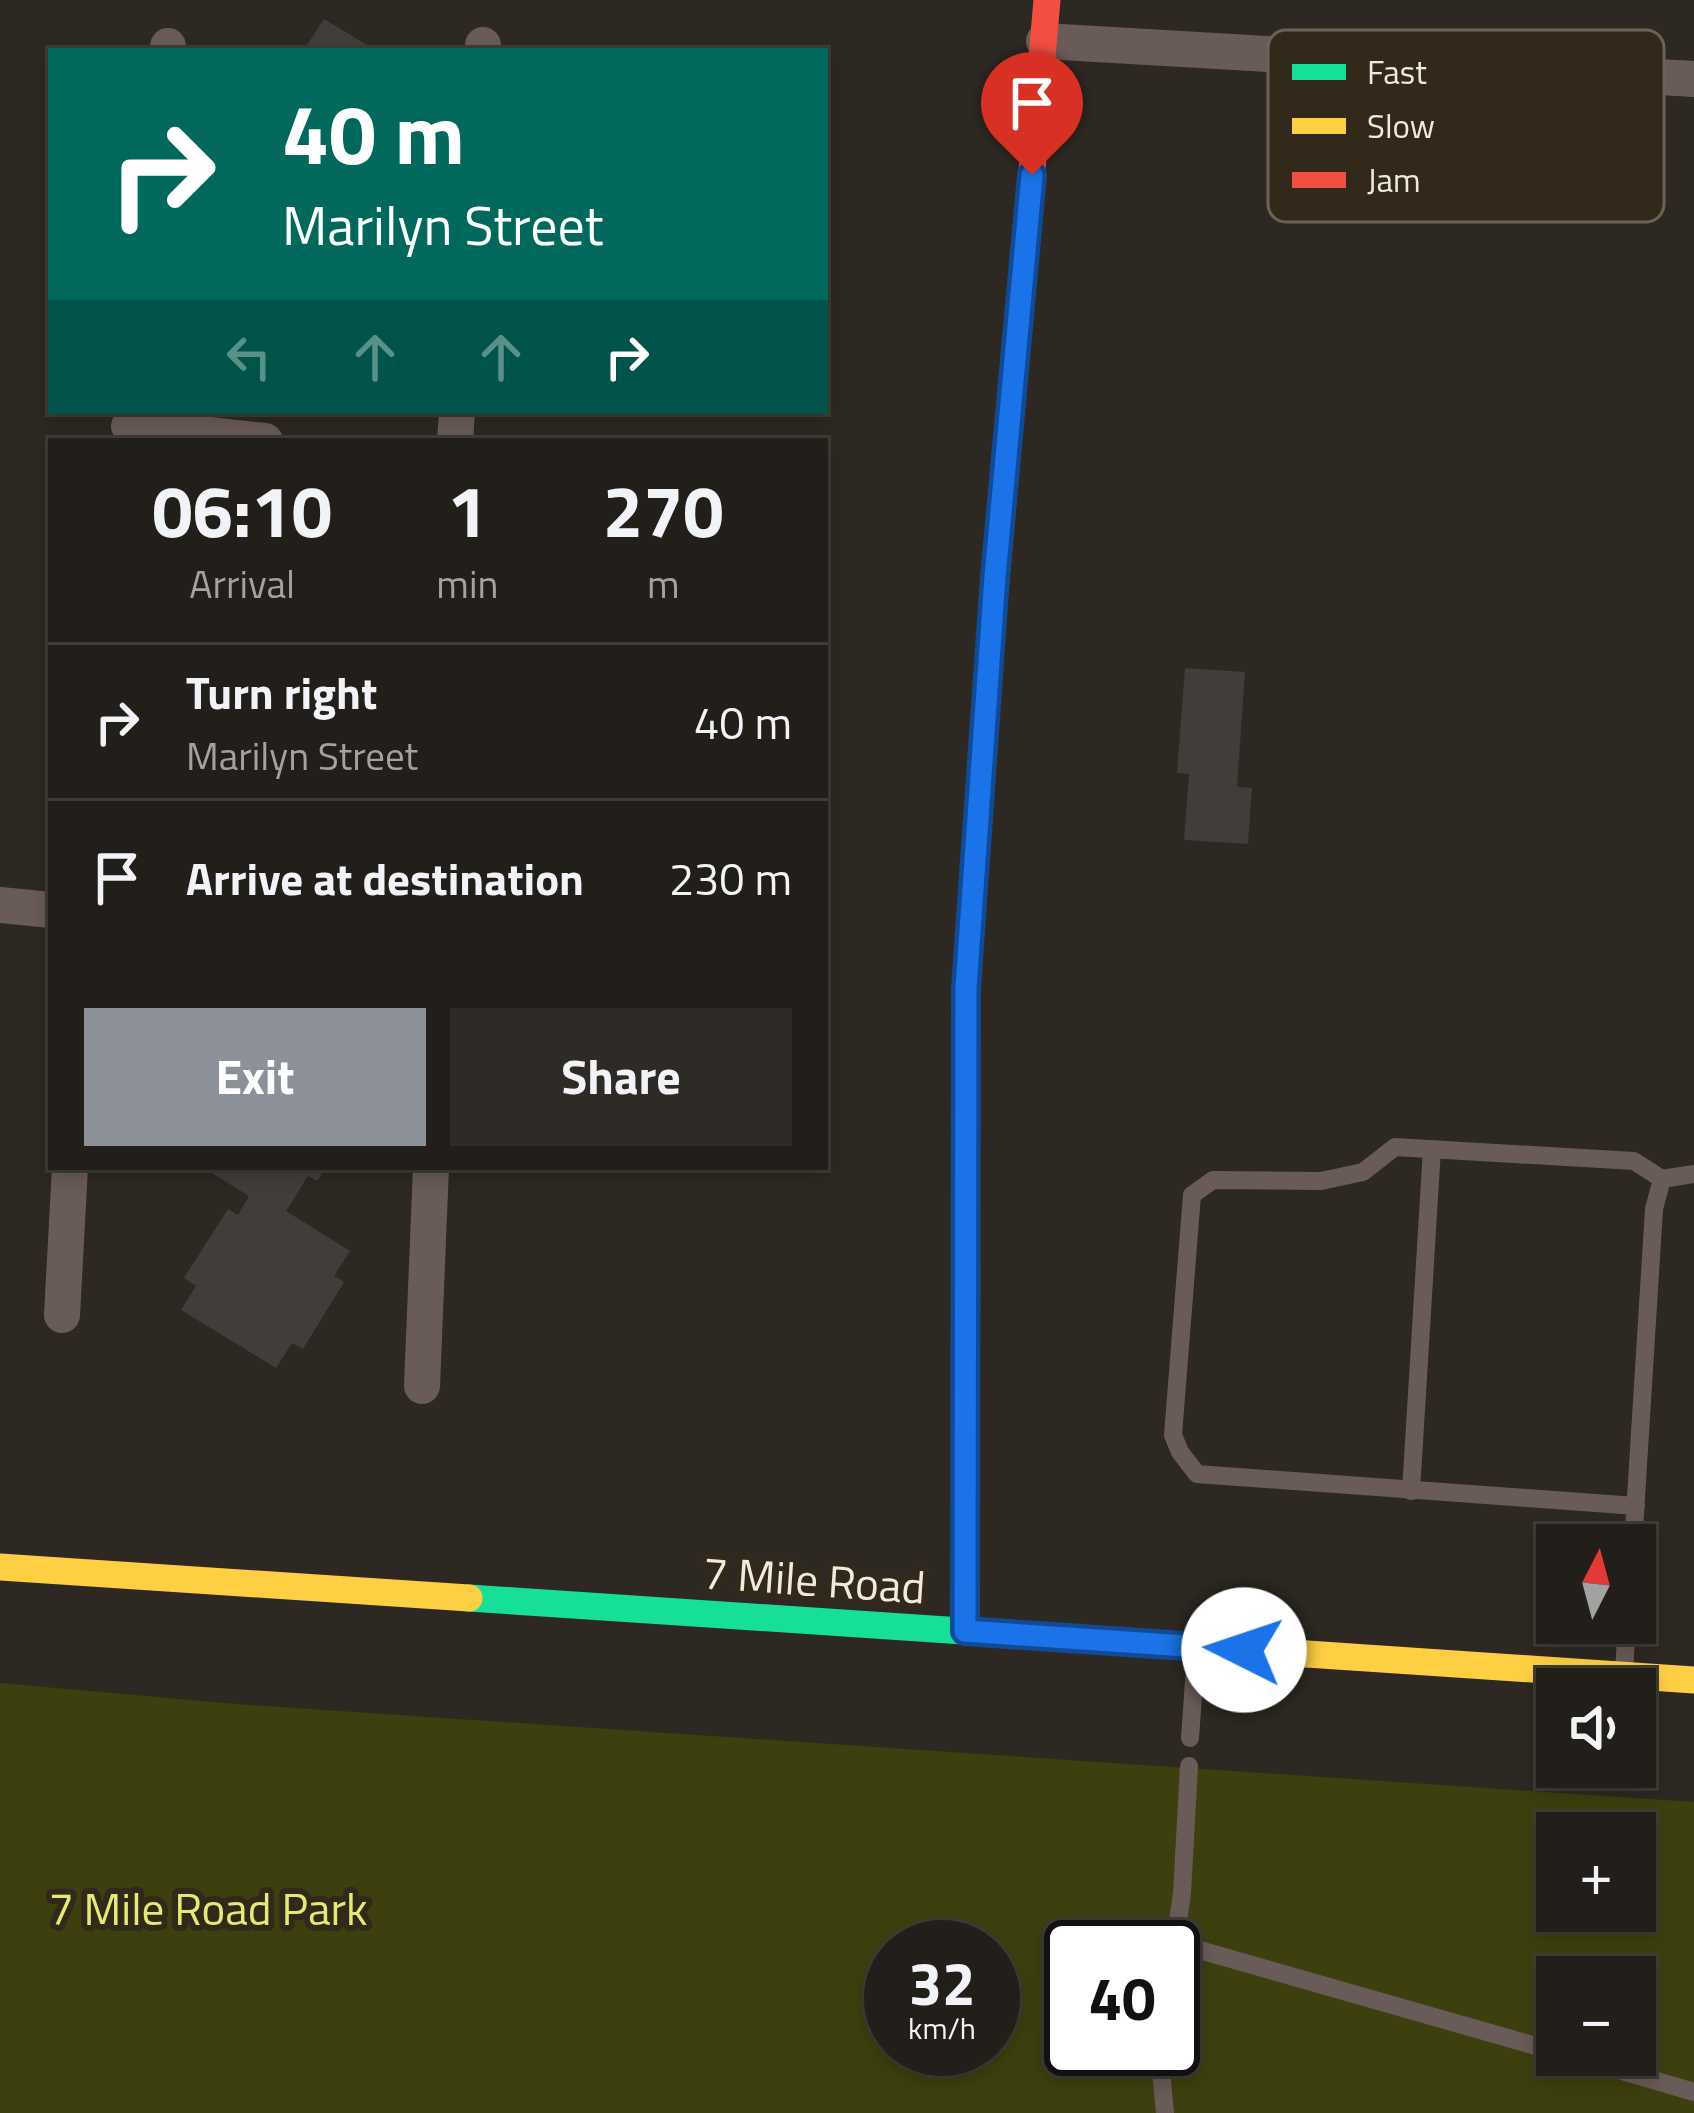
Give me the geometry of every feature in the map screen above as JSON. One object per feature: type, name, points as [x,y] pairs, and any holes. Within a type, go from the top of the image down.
[{"type":"street","points":[[965,1631],[966,988],[995,577],[1047,0]]},
{"type":"street","points":[[1044,41],[1268,54]]},
{"type":"street","points":[[1664,77],[1694,79]]},
{"type":"street","points":[[127,426],[237,438]]},
{"type":"street","points":[[0,905],[48,910]]},
{"type":"street","points":[[62,1316],[70,1170]]},
{"type":"street","points":[[422,1386],[430,1170]]},
{"type":"street","name":"7 Mile Road","points":[[0,1567],[1536,1670]]},
{"type":"street","name":"7 Mile Road","points":[[1656,1678],[1694,1680]]},
{"type":"lane","points":[[1636,1506],[1197,1474],[1173,1435],[1192,1195],[1213,1180],[1321,1181],[1363,1172],[1395,1147],[1634,1162],[1662,1179],[1694,1174]]},
{"type":"lane","points":[[1411,1491],[1432,1150]]},
{"type":"lane","points":[[1635,1524],[1654,1209],[1662,1179]]},
{"type":"lane","points":[[1190,1738],[1196,1647]]},
{"type":"lane","points":[[1178,1920],[1189,1766]]},
{"type":"lane","points":[[1200,1957],[1536,2046]]},
{"type":"lane","points":[[1162,2076],[1165,2113]]},
{"type":"lane","points":[[1640,2076],[1694,2092]]},
{"type":"green space","name":"7 Mile Road Park","points":[[0,1683],[236,1704],[1694,1802],[1694,2113],[0,2113]]},
{"type":"building","points":[[324,19],[372,48],[305,48]]},
{"type":"building","points":[[1185,668],[1245,672],[1237,787],[1252,788],[1248,844],[1184,840],[1189,774],[1177,773]]},
{"type":"building","points":[[207,1170],[324,1170],[317,1181],[308,1176],[286,1211],[350,1251],[334,1276],[344,1282],[303,1349],[292,1343],[276,1368],[181,1310],[196,1286],[184,1278],[228,1209],[238,1215],[249,1196]]},
{"type":"traffic: fast","points":[[469,1598],[1307,1654]]},
{"type":"traffic: slow","points":[[965,1631],[966,988],[992,625]]},
{"type":"traffic: slow","points":[[0,1567],[469,1598]]},
{"type":"traffic: slow","points":[[1307,1654],[1694,1680]]},
{"type":"traffic: jam","points":[[992,625],[1047,0]]},
{"type":"route","points":[[1032,175],[995,577],[966,988],[965,1631],[1244,1650]]}]
